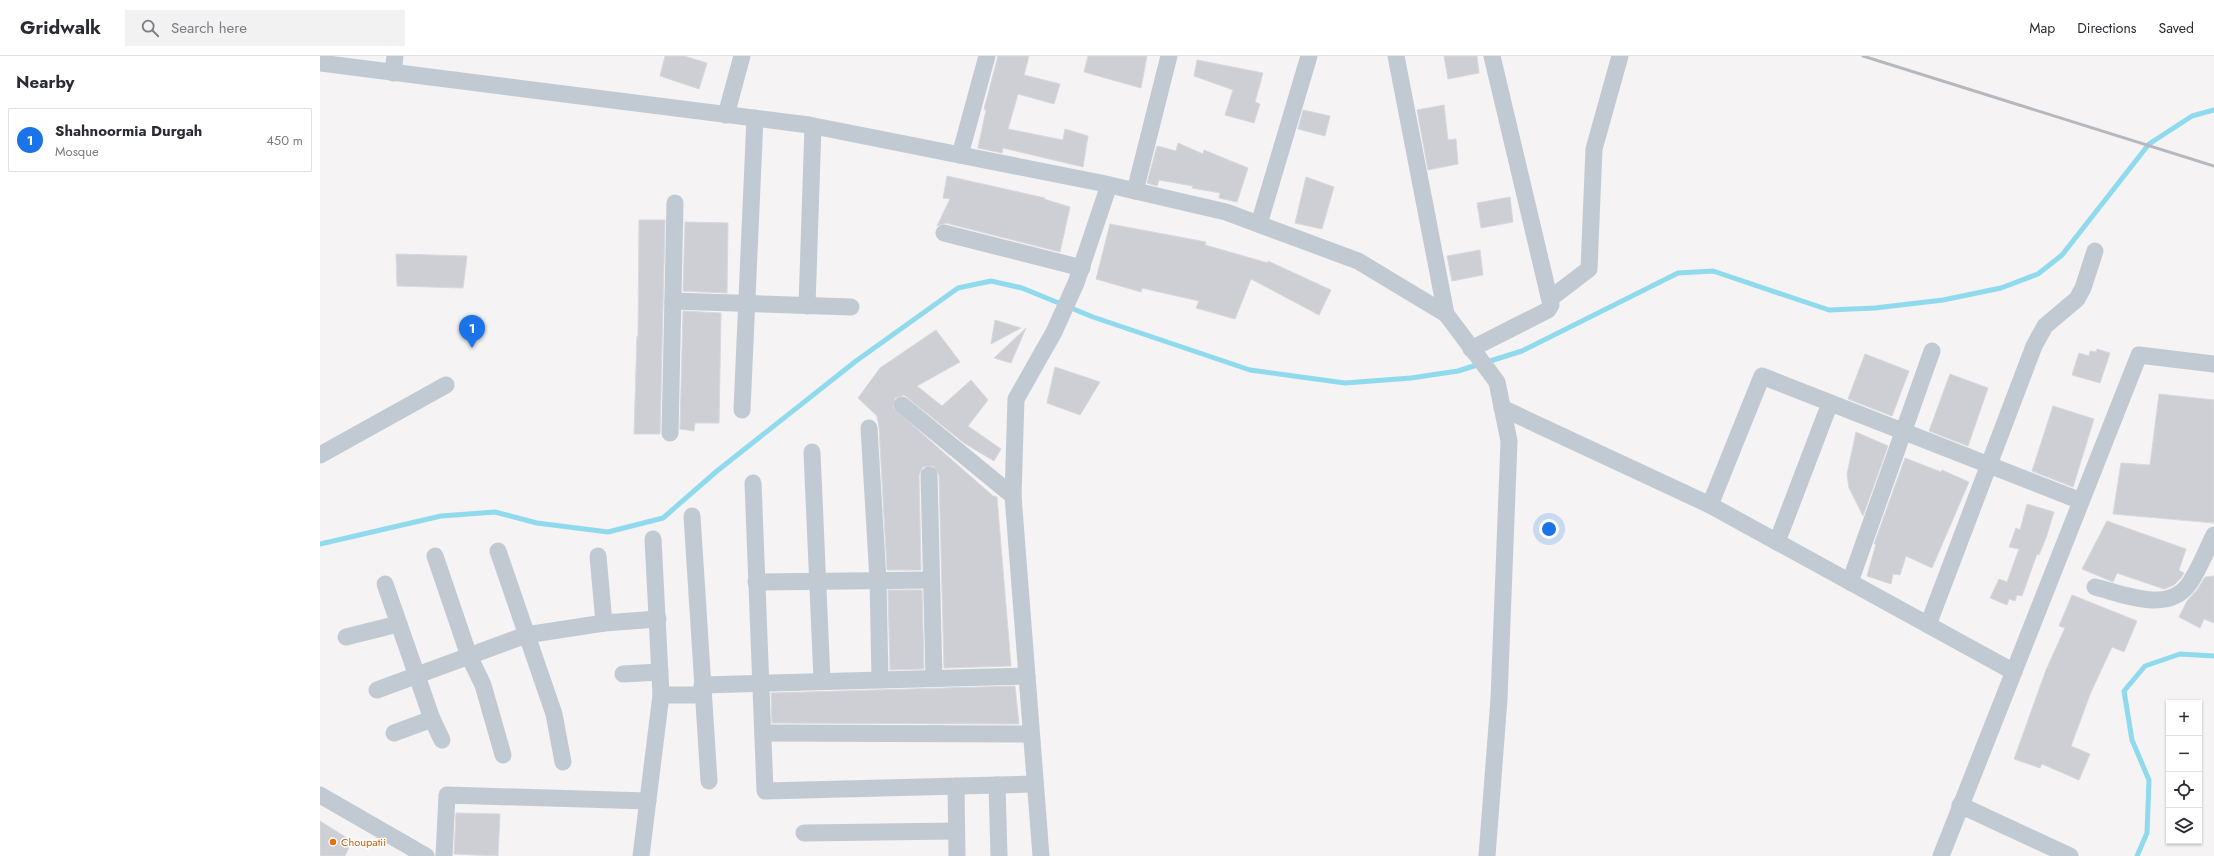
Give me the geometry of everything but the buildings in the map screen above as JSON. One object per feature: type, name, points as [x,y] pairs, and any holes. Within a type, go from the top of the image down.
[{"type":"street","points":[[726,115],[742,56]]},
{"type":"street","points":[[960,155],[987,56]]},
{"type":"street","points":[[1135,191],[1169,56]]},
{"type":"street","points":[[1259,224],[1309,56]]},
{"type":"street","points":[[1396,56],[1446,314]]},
{"type":"street","points":[[1473,352],[1548,310],[1551,305],[1551,298],[1492,56]]},
{"type":"street","points":[[1551,298],[1589,269],[1594,149],[1620,56]]},
{"type":"street","points":[[320,63],[394,64],[726,115],[813,126],[1109,185],[1226,212],[1358,261],[1446,314],[1473,352],[1498,382],[1509,441],[1499,699],[1487,856]]},
{"type":"street","points":[[742,410],[754,118]]},
{"type":"street","points":[[807,306],[813,126]]},
{"type":"street","points":[[1040,856],[1013,496],[1016,399],[1054,332],[1079,276],[1109,185]]},
{"type":"street","points":[[670,433],[675,203]]},
{"type":"street","points":[[944,233],[1079,276]]},
{"type":"street","points":[[1928,625],[1987,464],[2038,336],[2045,326],[2077,299],[2083,288],[2095,251]]},
{"type":"street","points":[[673,301],[851,307]]},
{"type":"street","points":[[1850,582],[1932,351]]},
{"type":"street","points":[[1941,856],[2139,355],[2214,364]]},
{"type":"street","points":[[1710,505],[1762,376],[2081,501]]},
{"type":"street","points":[[320,455],[446,384]]},
{"type":"street","points":[[1777,542],[1830,402]]},
{"type":"street","points":[[902,405],[1013,496]]},
{"type":"street","points":[[1502,408],[1710,505],[2014,672]]},
{"type":"street","points":[[870,428],[878,580],[880,679]]},
{"type":"street","points":[[812,452],[822,680]]},
{"type":"street","points":[[929,475],[934,678]]},
{"type":"street","points":[[753,483],[765,790],[1035,784]]},
{"type":"street","points":[[692,516],[710,781]]},
{"type":"street","points":[[2095,587],[2146,599],[2171,599],[2189,585],[2214,535]]},
{"type":"street","points":[[641,856],[661,695],[653,539]]},
{"type":"street","points":[[498,551],[554,714],[563,762]]},
{"type":"street","points":[[434,556],[468,656],[483,685],[503,755]]},
{"type":"street","points":[[598,556],[604,624]]},
{"type":"street","points":[[756,582],[931,580]]},
{"type":"street","points":[[385,584],[432,719],[442,740]]},
{"type":"street","points":[[377,690],[416,674],[526,635],[604,624],[658,619]]},
{"type":"street","points":[[346,637],[398,624]]},
{"type":"street","points":[[623,674],[660,672]]},
{"type":"street","points":[[661,695],[760,682],[1027,676]]},
{"type":"street","points":[[394,733],[432,719]]},
{"type":"street","points":[[763,733],[1031,734]]},
{"type":"street","points":[[956,786],[957,856]]},
{"type":"street","points":[[997,786],[999,856]]},
{"type":"street","points":[[320,794],[426,856]]},
{"type":"street","points":[[444,856],[447,795],[648,801]]},
{"type":"street","points":[[1960,806],[2070,856]]},
{"type":"street","points":[[804,833],[956,831]]},
{"type":"waterway","points":[[320,544],[441,516],[495,512],[537,523],[608,532],[663,518],[717,471],[856,361],[958,288],[991,281],[1022,288],[1093,317],[1250,370],[1345,383],[1411,378],[1458,371],[1522,351],[1678,273],[1713,271],[1829,310],[1875,308],[1943,300],[2001,288],[2038,274],[2062,255],[2149,144],[2192,116],[2214,110]]},
{"type":"waterway","points":[[2137,856],[2147,833],[2149,780],[2132,740],[2124,691],[2145,666],[2180,654],[2214,656]]},
{"type":"railway","points":[[1863,56],[2214,166]]},
{"type":"place","name":"Shahnoormia Durgah","points":[[472,348]]},
{"type":"place","name":"Choupatii","points":[[333,842]]}]
